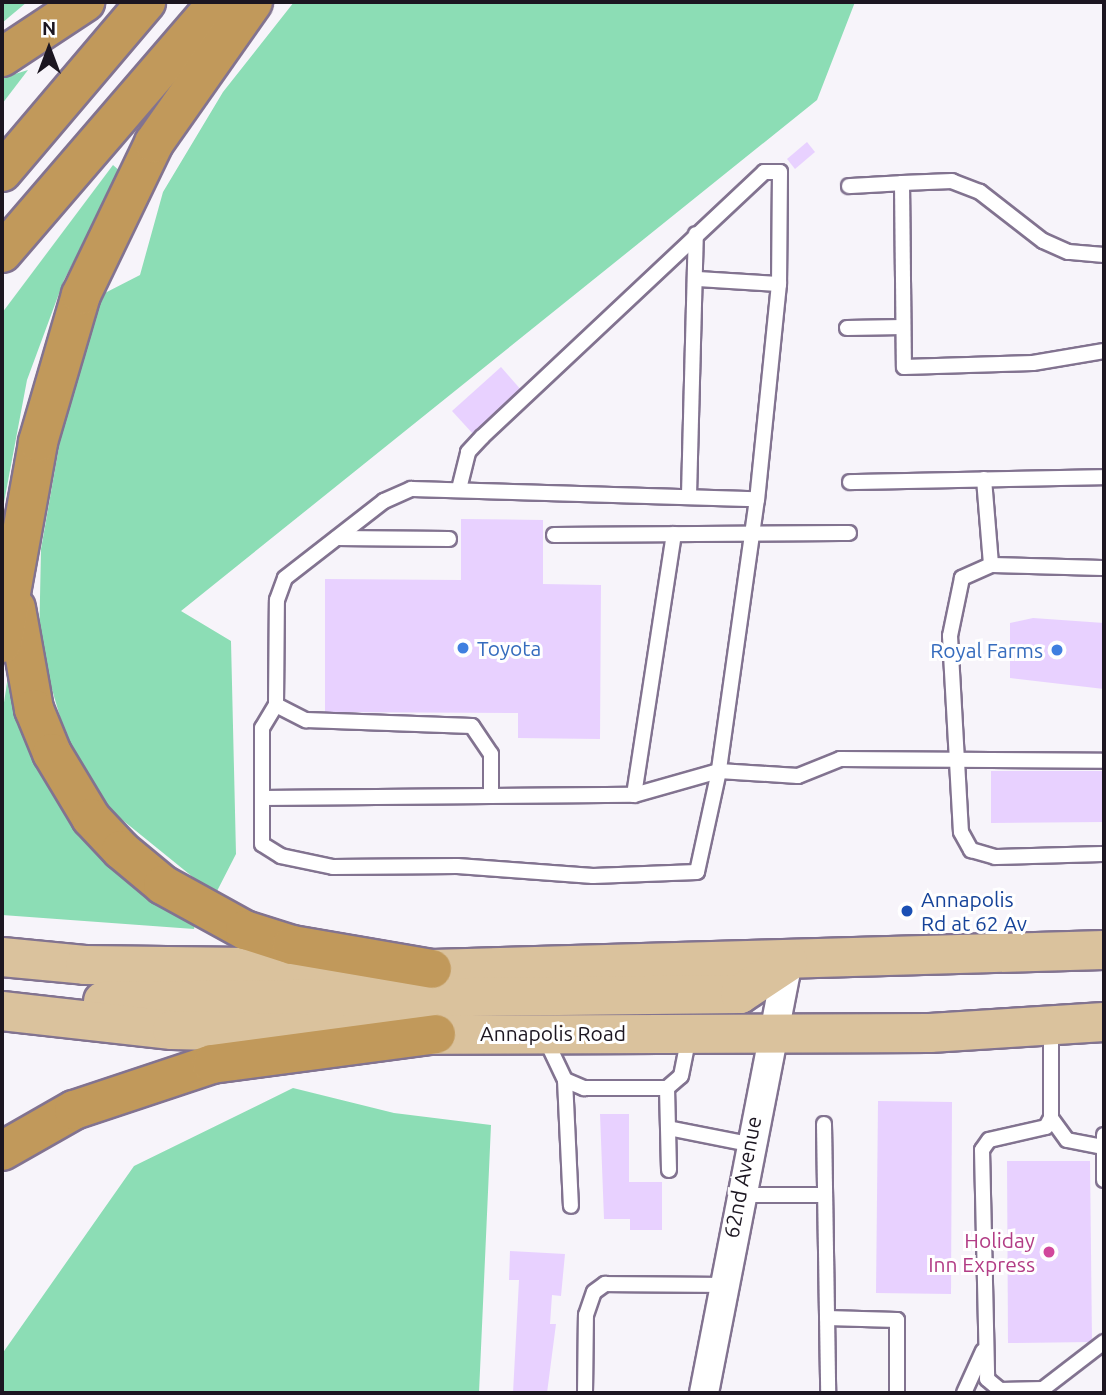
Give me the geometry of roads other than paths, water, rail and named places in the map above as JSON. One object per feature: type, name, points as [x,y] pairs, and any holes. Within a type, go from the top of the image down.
[{"type":"highway","points":[[2,57],[85,2]]},
{"type":"highway","points":[[2,172],[146,2]]},
{"type":"highway","points":[[2,253],[218,2]]},
{"type":"highway","points":[[2,643],[38,442],[81,295],[154,143],[253,2]]},
{"type":"highway","points":[[20,551],[16,610],[34,709],[68,783],[121,850],[163,885],[245,930],[292,945],[432,969]]},
{"type":"highway","points":[[2,1151],[75,1110],[212,1064],[436,1034]]},
{"type":"main road","points":[[2,957],[85,965],[432,969],[788,962],[1104,950]]},
{"type":"main road","points":[[8,1011],[102,1001],[740,994],[788,962]]},
{"type":"main road","name":"Annapolis Road","points":[[8,1011],[172,1030],[436,1034],[770,1032],[1051,1026],[1104,1022]]},
{"type":"street","name":"62nd Avenue","points":[[704,1393],[770,1032],[788,962]]},
{"type":"lane","points":[[459,489],[468,453],[482,437],[764,172],[780,172],[779,285],[754,535],[719,771],[696,872],[593,876],[457,866],[333,867],[281,856],[262,844],[262,728],[276,705],[276,600],[285,578],[384,501],[411,489],[757,499]]},
{"type":"lane","points":[[849,186],[952,181],[980,192],[1043,240],[1068,252],[1104,255]]},
{"type":"lane","points":[[902,183],[904,367],[1033,363],[1104,351]]},
{"type":"lane","points":[[689,495],[696,234]]},
{"type":"lane","points":[[696,279],[779,285]]},
{"type":"lane","points":[[847,328],[903,327]]},
{"type":"lane","points":[[850,482],[1104,477]]},
{"type":"lane","points":[[984,479],[991,565]]},
{"type":"lane","points":[[554,535],[849,533]]},
{"type":"lane","points":[[634,795],[674,534]]},
{"type":"lane","points":[[337,538],[449,540]]},
{"type":"lane","points":[[1104,568],[991,565],[962,578],[954,602],[955,761],[961,831],[971,850],[995,857],[1104,854]]},
{"type":"lane","points":[[276,705],[306,719],[472,726],[491,754],[491,796]]},
{"type":"lane","points":[[262,798],[634,795],[719,771],[798,775],[840,759],[1104,761]]},
{"type":"lane","points":[[1051,1026],[1051,1118],[1046,1127],[989,1140],[982,1150],[984,1349],[987,1379],[1019,1393],[1044,1389],[1104,1342]]},
{"type":"lane","points":[[565,1080],[584,1088],[667,1088],[681,1076],[690,1032]]},
{"type":"lane","points":[[542,1033],[565,1080],[571,1206]]},
{"type":"lane","points":[[667,1088],[669,1170]]},
{"type":"lane","points":[[1051,1118],[1067,1140],[1103,1141],[1104,1180]]},
{"type":"lane","points":[[824,1124],[828,1393]]},
{"type":"lane","points":[[668,1128],[749,1144]]},
{"type":"lane","points":[[739,1195],[825,1195]]},
{"type":"lane","points":[[585,1393],[586,1315],[593,1292],[605,1284],[722,1284]]},
{"type":"lane","points":[[827,1318],[897,1320],[897,1393]]},
{"type":"lane","points":[[964,1393],[984,1349]]},
{"type":"place","name":"Toyota","points":[[463,648]]},
{"type":"place","name":"Royal Farms","points":[[1057,650]]},
{"type":"place","name":"Annapolis Rd at 62 Av","points":[[907,911]]},
{"type":"place","name":"Holiday Inn Express","points":[[1049,1252]]}]
